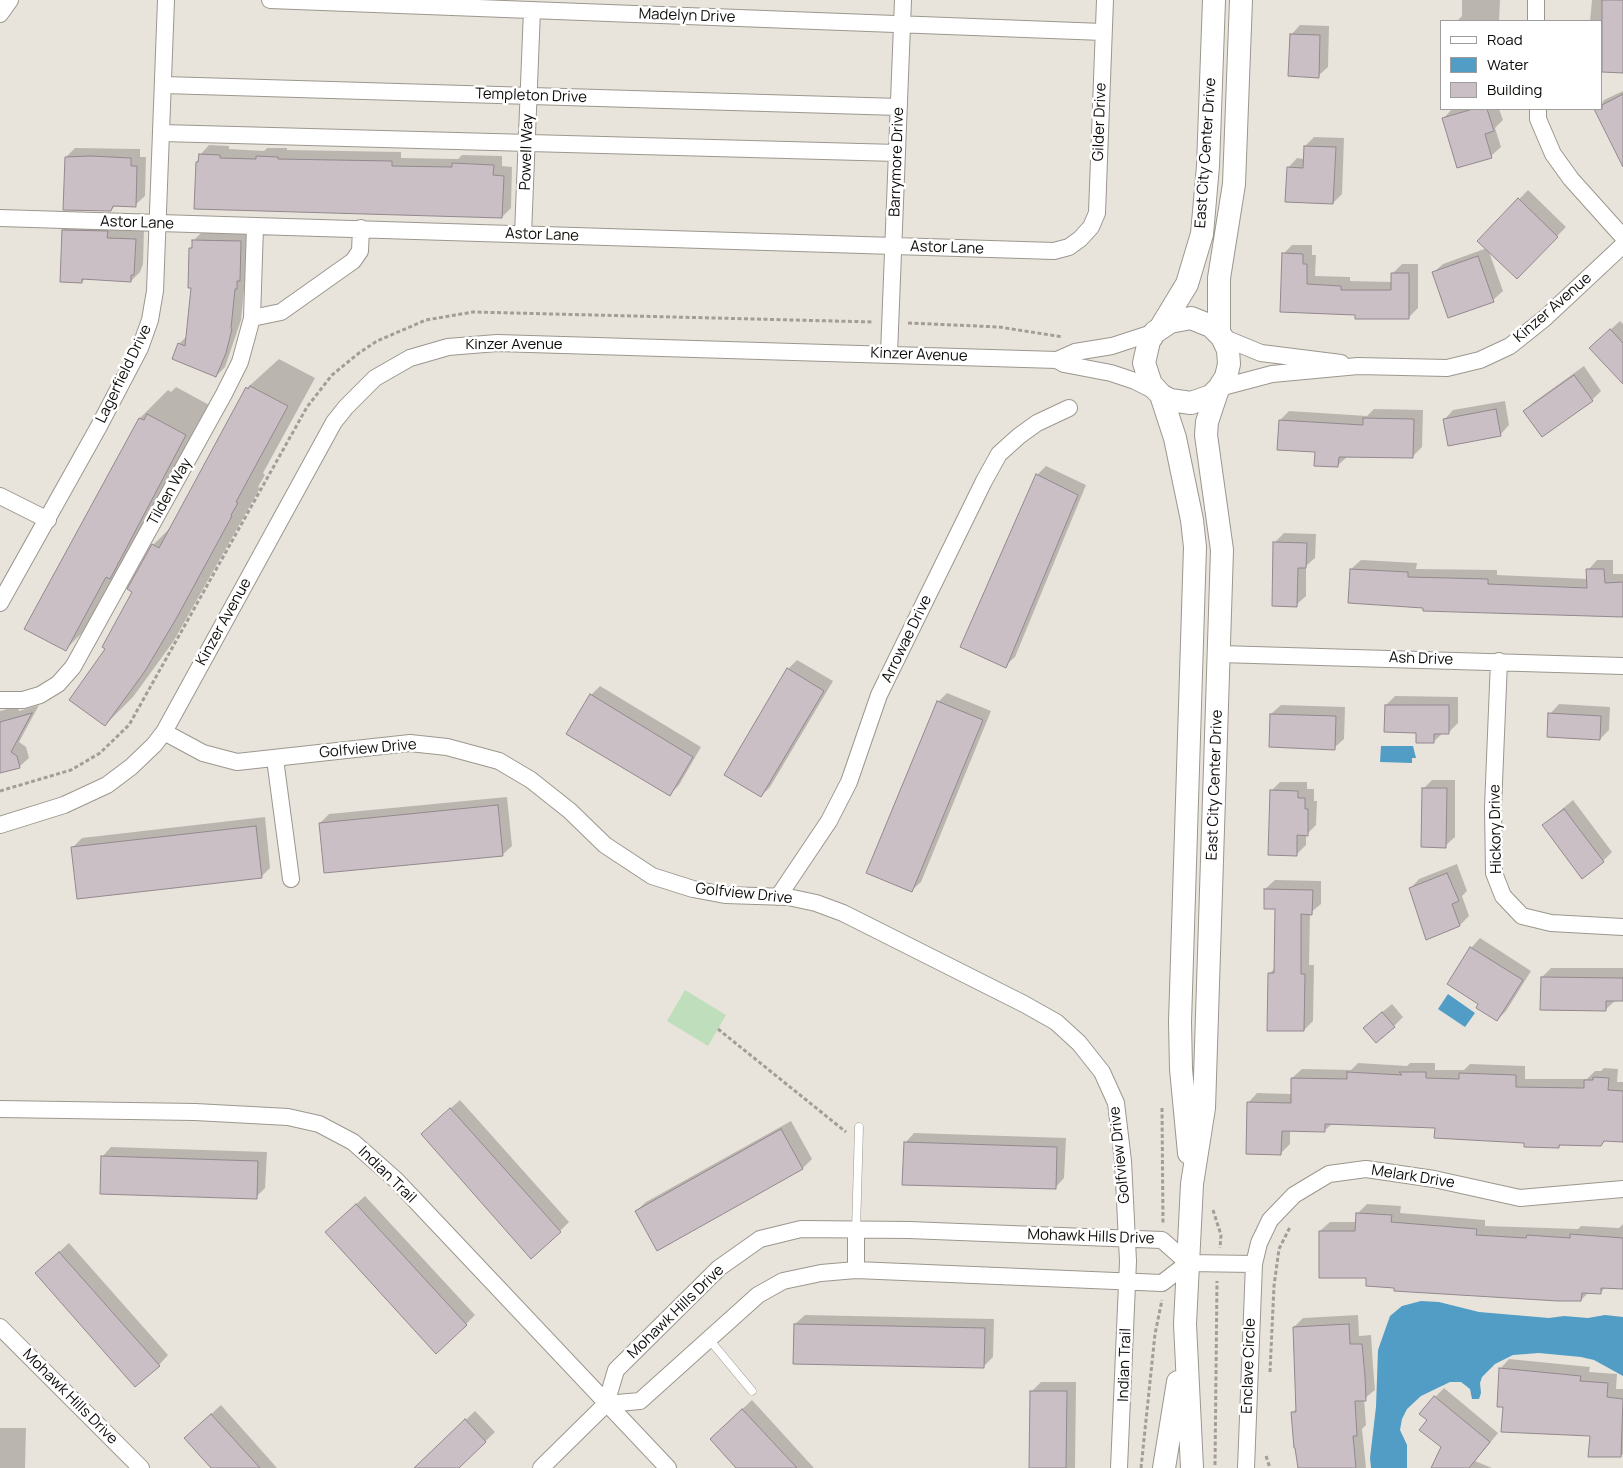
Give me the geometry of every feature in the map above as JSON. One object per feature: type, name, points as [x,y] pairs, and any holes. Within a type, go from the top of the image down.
[{"type":"street","name":"Lagerfield Drive","points":[[0,603],[48,520],[140,348],[150,320],[155,291],[166,0]]},
{"type":"street","name":"Madelyn Drive","points":[[270,0],[1103,32]]},
{"type":"street","name":"Barrymore Drive","points":[[889,354],[903,0]]},
{"type":"street","name":"Gilder Drive","points":[[1080,238],[1091,226],[1097,213],[1105,0]]},
{"type":"street","name":"East City Center Drive","points":[[1158,330],[1187,284],[1202,234],[1209,156],[1214,0]]},
{"type":"street","name":"East City Center Drive","points":[[1220,335],[1219,278],[1234,184],[1241,0]]},
{"type":"street","points":[[1536,0],[1536,20]]},
{"type":"street","name":"Powell Way","points":[[523,234],[532,10]]},
{"type":"street","name":"Templeton Drive","points":[[164,85],[899,107]]},
{"type":"street","points":[[1538,110],[1538,119],[1553,154],[1571,179],[1623,236]]},
{"type":"street","points":[[162,134],[897,153]]},
{"type":"street","name":"Astor Lane","points":[[0,218],[1054,251],[1069,247],[1080,238]]},
{"type":"street","name":"Tilden Way","points":[[0,700],[23,700],[40,695],[58,684],[73,667],[224,394],[240,362],[252,318],[255,227]]},
{"type":"street","points":[[252,318],[265,317],[281,312],[353,261],[360,251],[361,228]]},
{"type":"street","name":"Kinzer Avenue","points":[[1219,389],[1272,374],[1358,366],[1447,368],[1480,360],[1510,346],[1545,318],[1623,245]]},
{"type":"street","points":[[1191,318],[1206,323],[1220,335],[1228,350],[1229,364],[1226,377],[1219,389],[1201,401],[1191,403],[1170,400],[1159,394],[1150,384],[1144,363],[1149,341],[1158,330],[1175,320],[1191,318]]},
{"type":"street","name":"Kinzer Avenue","points":[[0,825],[64,804],[107,785],[131,767],[164,732],[334,422],[359,393],[390,368],[410,358],[448,347],[473,344],[1056,360],[1076,352],[1119,345],[1158,330]]},
{"type":"street","name":"Kinzer Avenue","points":[[1220,335],[1262,353],[1313,358],[1358,366]]},
{"type":"street","name":"Kinzer Avenue","points":[[1056,360],[1064,364],[1111,373],[1135,381],[1159,394]]},
{"type":"street","name":"East City Center Drive","points":[[1192,1468],[1185,1346],[1192,1184],[1204,1108],[1220,654],[1222,544],[1206,435],[1207,422],[1219,389]]},
{"type":"street","name":"East City Center Drive","points":[[1159,394],[1182,468],[1195,547],[1180,1022],[1180,1069],[1192,1184]]},
{"type":"street","name":"Arrowae Drive","points":[[778,897],[829,821],[849,782],[879,695],[999,454],[1037,423],[1069,408]]},
{"type":"street","points":[[0,496],[48,520]]},
{"type":"street","name":"Ash Drive","points":[[1220,654],[1623,666]]},
{"type":"street","name":"Hickory Drive","points":[[1498,661],[1493,807],[1494,872],[1503,896],[1522,916],[1551,923],[1623,927]]},
{"type":"street","name":"Golfview Drive","points":[[164,732],[202,753],[227,761],[248,762],[410,743],[447,747],[499,761],[531,780],[570,811],[605,845],[652,876],[693,889],[725,895],[778,897],[816,903],[843,913],[1024,1004],[1056,1022],[1080,1043],[1102,1072],[1116,1103],[1123,1161],[1128,1261]]},
{"type":"street","points":[[275,758],[291,879]]},
{"type":"street","name":"Indian Trail","points":[[0,1109],[204,1112],[288,1117],[319,1124],[353,1142],[396,1180],[668,1468]]},
{"type":"street","name":"Melark Drive","points":[[1254,1264],[1259,1243],[1270,1220],[1294,1195],[1329,1174],[1366,1169],[1520,1198],[1623,1189]]},
{"type":"street","name":"Mohawk Hills Drive","points":[[541,1468],[606,1404],[616,1370],[725,1263],[760,1239],[801,1230],[856,1230],[1162,1240],[1188,1263]]},
{"type":"street","points":[[856,1230],[856,1270]]},
{"type":"street","name":"Indian Trail","points":[[1119,1468],[1128,1261]]},
{"type":"street","points":[[606,1404],[640,1401],[758,1295],[783,1281],[821,1273],[856,1270],[1162,1283],[1188,1263],[1254,1264]]},
{"type":"street","name":"Enclave Circle","points":[[1246,1468],[1254,1264]]},
{"type":"street","name":"Mohawk Hills Drive","points":[[0,1327],[140,1468]]},
{"type":"street","name":"East City Center Drive","points":[[1164,1468],[1185,1346]]},
{"type":"lane","points":[[856,1230],[859,1127]]},
{"type":"lane","points":[[708,1338],[752,1391]]},
{"type":"path","points":[[0,791],[71,770],[100,753],[122,733],[143,702],[310,403],[341,368],[359,353],[386,336],[426,320],[452,314],[484,311],[999,327],[1066,337]]},
{"type":"path","points":[[718,1029],[859,1142]]},
{"type":"path","points":[[1270,1373],[1274,1286],[1278,1249],[1293,1222]]},
{"type":"path","points":[[1215,1468],[1218,1326],[1216,1289],[1219,1264]]},
{"type":"path","points":[[1141,1468],[1155,1334],[1162,1303],[1162,1283]]},
{"type":"path","points":[[1266,1453],[1270,1468]]},
{"type":"green space","points":[[685,990],[726,1015],[708,1046],[667,1021]]},
{"type":"water","points":[[1381,746],[1413,746],[1416,758],[1412,758],[1412,763],[1380,762]]},
{"type":"water","points":[[1448,994],[1475,1013],[1465,1027],[1438,1009]]},
{"type":"water","points":[[1421,1301],[1439,1302],[1479,1312],[1549,1318],[1564,1316],[1588,1318],[1605,1315],[1623,1317],[1623,1376],[1594,1360],[1581,1357],[1539,1353],[1513,1355],[1495,1364],[1482,1377],[1479,1399],[1472,1399],[1470,1389],[1461,1382],[1450,1382],[1421,1396],[1407,1409],[1402,1419],[1400,1430],[1407,1445],[1407,1468],[1371,1468],[1370,1458],[1376,1407],[1378,1350],[1390,1316],[1402,1306]]},
{"type":"building","points":[[1602,0],[1623,0],[1623,73],[1603,72]]},
{"type":"building","points":[[1290,34],[1320,35],[1319,78],[1288,76]]},
{"type":"building","points":[[1623,94],[1623,167],[1594,110],[1603,110],[1603,104]]},
{"type":"building","points":[[1470,110],[1487,110],[1494,131],[1485,134],[1492,158],[1457,168],[1442,118]]},
{"type":"building","points":[[1304,146],[1336,147],[1333,204],[1285,202],[1287,167],[1303,168]]},
{"type":"building","points":[[199,154],[220,155],[220,158],[256,159],[256,156],[278,157],[278,159],[392,161],[392,166],[452,167],[452,163],[494,165],[493,175],[504,176],[502,218],[194,209],[196,162],[198,162]]},
{"type":"building","points":[[65,157],[131,158],[131,166],[137,166],[136,207],[113,206],[111,211],[63,210]]},
{"type":"building","points":[[1518,198],[1558,237],[1517,279],[1477,241]]},
{"type":"building","points":[[62,230],[108,231],[107,238],[136,239],[134,275],[131,275],[131,282],[82,279],[82,283],[60,282]]},
{"type":"building","points":[[192,240],[241,241],[240,281],[237,281],[237,289],[235,289],[232,329],[226,353],[216,377],[172,359],[178,343],[185,346],[191,288],[188,288],[189,248],[192,248]]},
{"type":"building","points":[[1282,253],[1303,254],[1303,264],[1307,264],[1307,284],[1341,286],[1341,290],[1391,290],[1391,273],[1409,273],[1409,319],[1355,319],[1355,315],[1280,312]]},
{"type":"building","points":[[1478,256],[1494,302],[1448,318],[1432,272]]},
{"type":"building","points":[[1610,329],[1623,343],[1623,384],[1589,348]]},
{"type":"building","points":[[1574,375],[1593,401],[1542,437],[1523,411]]},
{"type":"building","points":[[250,386],[288,406],[236,502],[238,503],[232,516],[176,619],[145,671],[105,726],[69,700],[105,649],[102,647],[132,592],[127,589],[152,544],[159,548],[246,387],[248,389]]},
{"type":"building","points":[[1496,409],[1501,436],[1448,446],[1443,419]]},
{"type":"building","points":[[147,414],[186,435],[110,579],[106,577],[66,651],[24,629],[139,418],[144,420]]},
{"type":"building","points":[[1363,418],[1414,419],[1413,458],[1339,457],[1338,467],[1314,466],[1315,452],[1277,450],[1279,420],[1363,425]]},
{"type":"building","points":[[1036,474],[1078,495],[1006,668],[960,647]]},
{"type":"building","points":[[1273,542],[1307,543],[1306,568],[1298,568],[1297,607],[1272,606]]},
{"type":"building","points":[[1350,569],[1408,572],[1408,577],[1488,579],[1488,584],[1587,588],[1586,569],[1604,569],[1605,583],[1623,582],[1623,617],[1423,611],[1423,608],[1348,603]]},
{"type":"building","points":[[787,668],[824,691],[761,797],[724,775]]},
{"type":"building","points":[[590,694],[693,757],[670,796],[566,734]]},
{"type":"building","points":[[937,701],[983,720],[912,892],[866,873]]},
{"type":"building","points":[[1385,705],[1449,705],[1449,734],[1434,734],[1434,743],[1416,743],[1416,733],[1384,732]]},
{"type":"building","points":[[32,713],[11,752],[17,756],[20,768],[0,773],[0,722]]},
{"type":"building","points":[[1548,713],[1601,716],[1600,740],[1547,737]]},
{"type":"building","points":[[1270,714],[1336,716],[1335,750],[1269,747]]},
{"type":"building","points":[[1422,788],[1447,788],[1446,848],[1421,847]]},
{"type":"building","points":[[1270,790],[1298,791],[1298,798],[1305,798],[1305,809],[1308,809],[1308,836],[1297,835],[1297,856],[1268,855]]},
{"type":"building","points":[[498,805],[503,856],[324,873],[319,823]]},
{"type":"building","points":[[1564,809],[1604,862],[1582,879],[1542,825]]},
{"type":"building","points":[[256,826],[262,878],[77,899],[71,847]]},
{"type":"building","points":[[1447,873],[1459,901],[1452,904],[1460,926],[1426,940],[1409,888]]},
{"type":"building","points":[[1264,889],[1313,890],[1312,915],[1301,914],[1301,974],[1305,974],[1304,1031],[1267,1031],[1268,973],[1274,973],[1275,909],[1264,909]]},
{"type":"building","points":[[1470,947],[1523,980],[1497,1021],[1476,1008],[1478,1004],[1447,984]]},
{"type":"building","points":[[1541,977],[1623,978],[1623,1001],[1606,1001],[1606,1011],[1540,1010]]},
{"type":"building","points":[[1382,1012],[1395,1027],[1376,1043],[1363,1028]]},
{"type":"building","points":[[1347,1072],[1402,1075],[1399,1072],[1426,1072],[1426,1078],[1459,1079],[1459,1073],[1516,1075],[1516,1087],[1584,1088],[1584,1080],[1593,1080],[1593,1077],[1609,1078],[1608,1090],[1623,1091],[1623,1142],[1604,1141],[1601,1146],[1559,1145],[1559,1148],[1524,1147],[1524,1143],[1434,1138],[1435,1128],[1325,1124],[1325,1132],[1282,1131],[1281,1155],[1246,1154],[1247,1102],[1291,1103],[1291,1078],[1347,1079]]},
{"type":"building","points":[[450,1108],[561,1232],[531,1259],[421,1134]]},
{"type":"building","points":[[781,1129],[803,1169],[657,1251],[635,1211]]},
{"type":"building","points":[[904,1142],[1057,1147],[1056,1189],[902,1185]]},
{"type":"building","points":[[101,1156],[258,1161],[257,1199],[100,1194]]},
{"type":"building","points":[[356,1204],[467,1325],[436,1354],[325,1232]]},
{"type":"building","points":[[1356,1213],[1392,1215],[1391,1222],[1477,1229],[1476,1235],[1526,1238],[1527,1235],[1570,1238],[1570,1234],[1623,1238],[1623,1289],[1601,1288],[1601,1294],[1582,1293],[1581,1301],[1558,1301],[1394,1291],[1394,1288],[1366,1286],[1366,1278],[1319,1278],[1319,1231],[1355,1231]]},
{"type":"building","points":[[59,1252],[160,1366],[135,1387],[35,1273]]},
{"type":"building","points":[[794,1324],[985,1328],[984,1368],[793,1364]]},
{"type":"building","points":[[1349,1324],[1350,1344],[1362,1344],[1365,1376],[1366,1401],[1355,1401],[1357,1436],[1353,1436],[1356,1468],[1298,1468],[1291,1412],[1296,1412],[1293,1327]]},
{"type":"building","points":[[1499,1368],[1581,1376],[1580,1381],[1608,1383],[1607,1397],[1623,1399],[1621,1457],[1588,1457],[1590,1436],[1501,1432],[1503,1407],[1497,1407]]},
{"type":"building","points":[[1030,1391],[1067,1391],[1066,1468],[1029,1468]]},
{"type":"building","points":[[1434,1396],[1490,1442],[1469,1468],[1431,1468],[1441,1447],[1419,1430],[1427,1420],[1419,1414]]},
{"type":"building","points":[[742,1409],[797,1468],[736,1468],[710,1439]]},
{"type":"building","points":[[211,1414],[260,1468],[211,1468],[184,1438]]},
{"type":"building","points":[[465,1419],[486,1442],[459,1468],[414,1468]]}]
